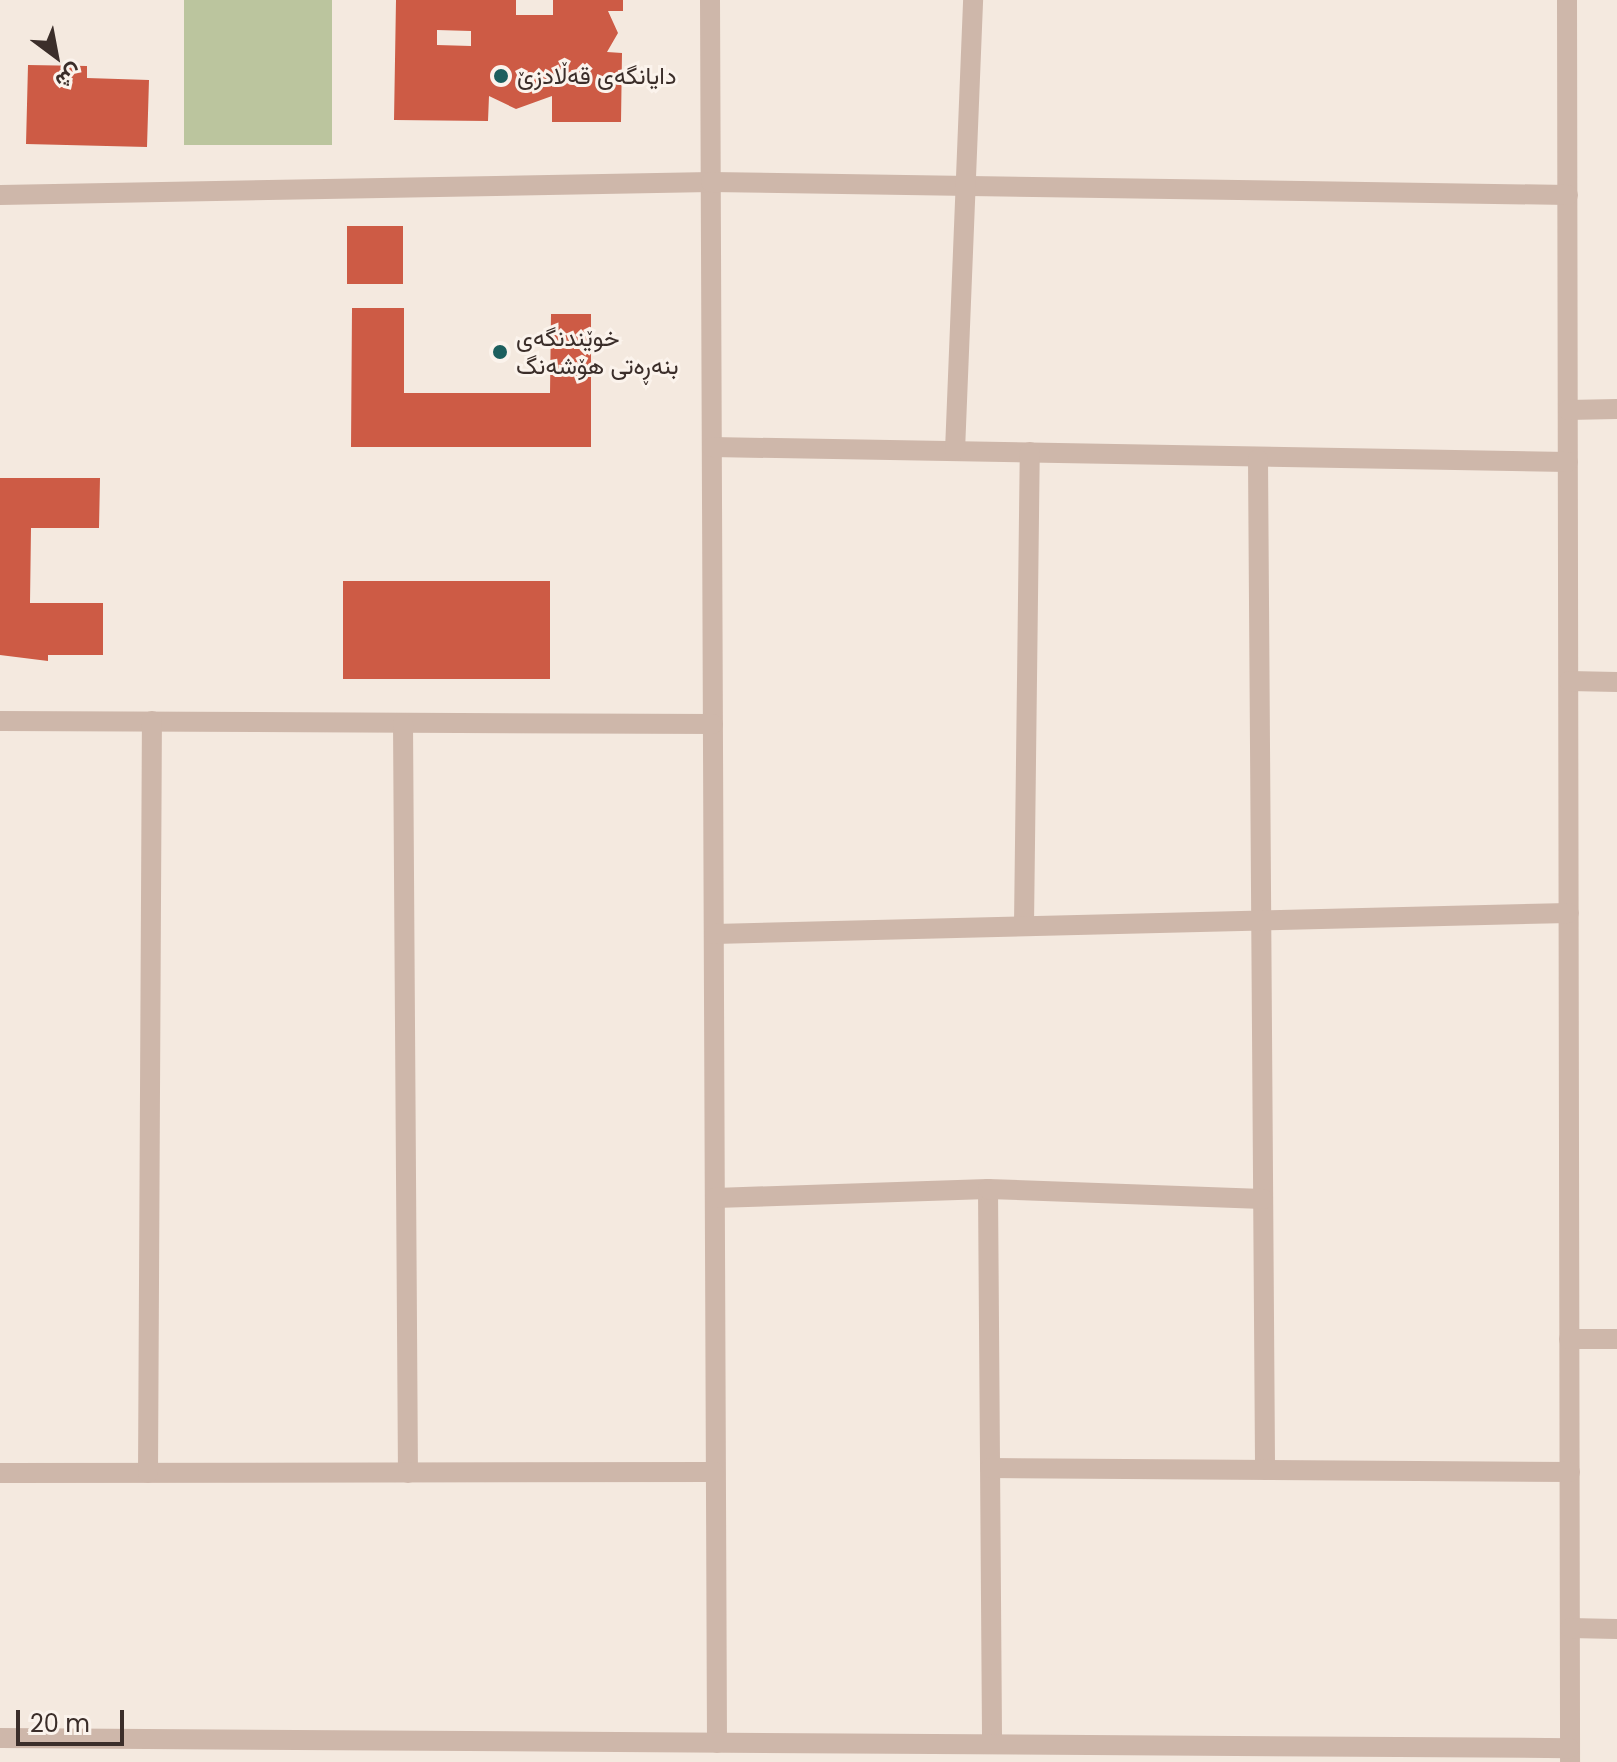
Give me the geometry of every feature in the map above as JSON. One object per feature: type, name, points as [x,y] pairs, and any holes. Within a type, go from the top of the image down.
[{"type":"street","points":[[710,0],[717,1743]]},
{"type":"street","points":[[955,451],[968,186],[973,0]]},
{"type":"street","points":[[0,1738],[717,1743],[854,1753],[992,1740],[1570,1755],[1567,0]]},
{"type":"street","points":[[0,195],[711,182],[1568,195]]},
{"type":"street","points":[[1568,410],[1617,409]]},
{"type":"street","points":[[712,447],[1258,459],[1568,462]]},
{"type":"street","points":[[1024,925],[1030,452]]},
{"type":"street","points":[[1258,459],[1265,1470]]},
{"type":"street","points":[[1569,681],[1617,682]]},
{"type":"street","points":[[0,721],[713,724]]},
{"type":"street","points":[[148,1473],[152,721]]},
{"type":"street","points":[[403,723],[408,1473]]},
{"type":"street","points":[[714,934],[1024,925],[1261,924],[1569,913]]},
{"type":"street","points":[[715,1198],[988,1189],[1263,1199]]},
{"type":"street","points":[[988,1189],[992,1740]]},
{"type":"street","points":[[1569,1339],[1617,1339]]},
{"type":"street","points":[[990,1468],[1570,1472]]},
{"type":"street","points":[[0,1473],[714,1472]]},
{"type":"street","points":[[1570,1628],[1617,1629]]},
{"type":"green space","points":[[184,0],[332,0],[332,145],[184,145]]},
{"type":"building","points":[[396,0],[516,0],[516,15],[553,15],[553,0],[623,0],[623,11],[608,11],[618,33],[607,52],[622,53],[621,122],[552,122],[552,96],[516,109],[489,96],[488,121],[394,120]],"holes":[[[437,30],[471,31],[471,46],[437,45]]]},
{"type":"building","points":[[28,65],[87,66],[87,78],[149,80],[147,147],[26,144]]},
{"type":"building","points":[[347,226],[403,226],[403,284],[347,284]]},
{"type":"building","points":[[352,308],[404,308],[404,393],[550,393],[551,314],[591,314],[591,447],[351,447]]},
{"type":"building","points":[[0,478],[100,478],[99,528],[31,528],[30,603],[103,603],[103,655],[48,655],[48,661],[0,655]]},
{"type":"building","points":[[343,581],[550,581],[550,679],[343,679]]},
{"type":"place","name":"دایانگەی قەڵادزێ","points":[[501,76]]},
{"type":"place","name":"خوێندنگەی بنەڕەتی هۆشەنگ","points":[[500,352]]}]
